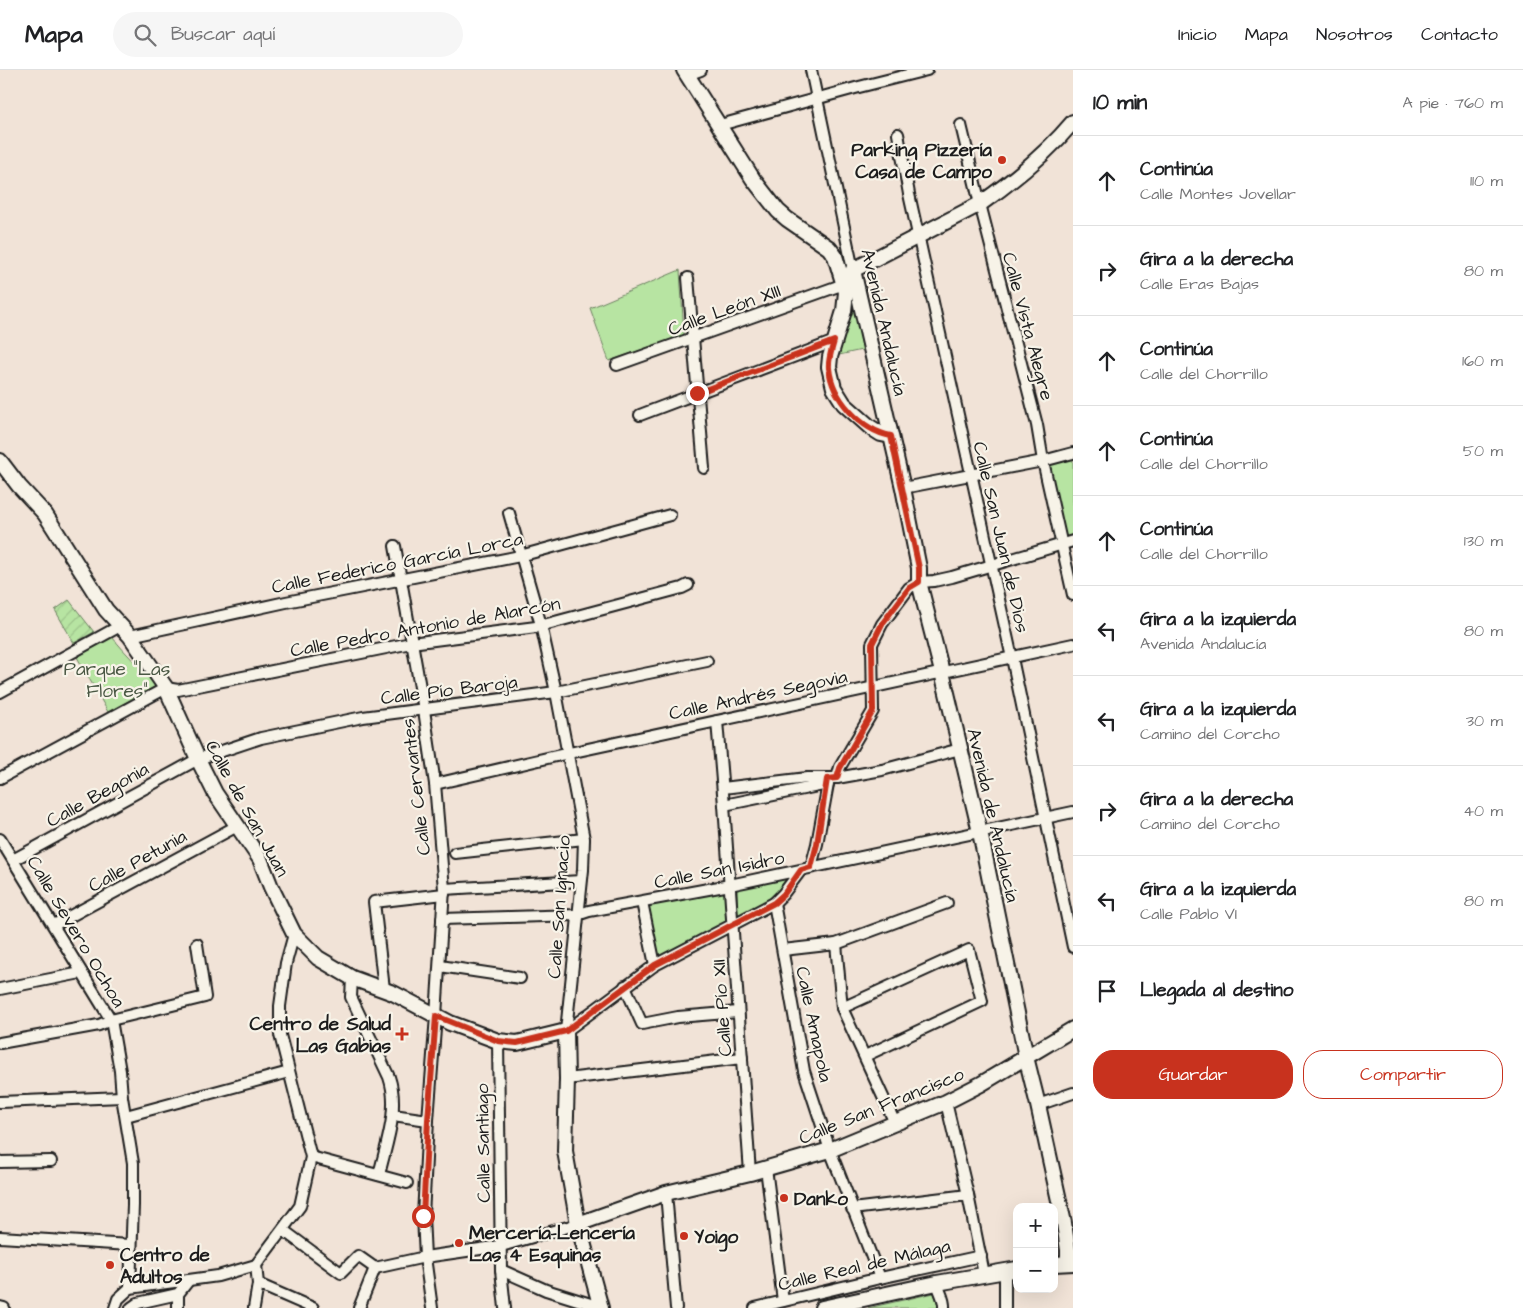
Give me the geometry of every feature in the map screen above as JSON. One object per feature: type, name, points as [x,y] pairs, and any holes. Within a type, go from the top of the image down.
[{"type":"street","points":[[701,70],[685,72],[720,125],[752,179],[778,211],[828,248],[835,256],[846,292],[844,311],[834,341],[829,367],[834,388],[844,404],[870,427],[881,434],[891,436]]},
{"type":"street","name":"Avenida Andalucía","points":[[811,70],[853,270],[903,488],[919,568],[919,582]]},
{"type":"street","points":[[720,125],[927,70]]},
{"type":"street","points":[[853,270],[980,204],[1024,170],[1073,122]]},
{"type":"street","name":"Calle Vista Alegre","points":[[961,125],[1037,425],[1043,461],[1073,595]]},
{"type":"street","name":"Calle San Juan de Dios","points":[[898,134],[1073,947]]},
{"type":"street","points":[[688,278],[704,468]]},
{"type":"street","name":"Calle León XIII","points":[[617,366],[844,284]]},
{"type":"street","points":[[640,415],[834,341]]},
{"type":"street","points":[[903,488],[1043,461],[1073,453]]},
{"type":"street","name":"Calle de San Juan","points":[[0,461],[19,486],[45,514],[106,610],[125,631],[166,688],[198,759],[216,793],[260,859],[271,887],[294,934],[318,958],[352,978],[384,989],[436,1016],[498,1041]]},
{"type":"street","name":"Calle San Ignacio","points":[[508,513],[540,625],[556,692],[584,839],[566,1031],[565,1151],[578,1224],[600,1308]]},
{"type":"street","name":"Calle Federico García Lorca","points":[[0,692],[125,631],[520,556],[670,515]]},
{"type":"street","points":[[498,1041],[517,1043],[566,1031],[655,965],[774,903],[806,869],[817,844],[831,781],[873,711],[872,644],[882,624],[909,588],[919,582],[952,577],[1073,541]]},
{"type":"street","name":"Calle Cervantes","points":[[395,546],[435,784],[444,892],[423,1216],[425,1257],[432,1308]]},
{"type":"street","name":"Avenida de Andalucía","points":[[919,582],[980,832],[1026,1057]]},
{"type":"street","name":"Calle Pedro Antonio de Alarcón","points":[[166,688],[178,690],[411,644],[540,625],[688,585]]},
{"type":"street","name":"Calle Andrés Segovia","points":[[435,784],[568,752],[1073,644]]},
{"type":"street","name":"Calle Pío Baroja","points":[[198,759],[261,738],[363,717],[556,692],[707,661]]},
{"type":"street","points":[[0,778],[166,688]]},
{"type":"street","name":"Calle Pío XII","points":[[717,721],[750,1173]]},
{"type":"street","points":[[724,805],[882,770],[960,749]]},
{"type":"street","name":"Calle Begonia","points":[[13,860],[198,759]]},
{"type":"street","points":[[723,788],[807,778],[831,781]]},
{"type":"street","name":"Calle San Isidro","points":[[442,919],[578,915],[589,911],[730,885],[1073,812]]},
{"type":"street","name":"Calle Petunia","points":[[54,925],[237,826]]},
{"type":"street","name":"Calle Severo Ochoa","points":[[0,839],[111,1020],[133,1163],[130,1288]]},
{"type":"street","points":[[455,853],[584,839]]},
{"type":"street","points":[[384,989],[374,902],[444,892],[581,881]]},
{"type":"street","points":[[642,902],[655,965]]},
{"type":"street","name":"Calle Amapola","points":[[774,903],[804,1071],[830,1150],[880,1278]]},
{"type":"street","points":[[783,950],[836,944],[947,903]]},
{"type":"street","points":[[115,1308],[118,1299],[130,1288],[218,1276],[256,1265],[300,1206],[312,1157],[279,1028],[286,963],[294,934]]},
{"type":"street","points":[[0,1043],[68,1032],[205,997],[197,944]]},
{"type":"street","points":[[836,944],[842,1008],[895,1123]]},
{"type":"street","points":[[842,1008],[969,950],[982,1001],[864,1056]]},
{"type":"street","points":[[440,966],[520,978]]},
{"type":"street","points":[[0,989],[81,973]]},
{"type":"street","points":[[352,978],[351,997],[389,1076],[393,1089],[393,1115],[379,1176]]},
{"type":"street","points":[[625,986],[642,1024],[678,1017],[738,1012]]},
{"type":"street","name":"Calle San Francisco","points":[[578,1224],[666,1193],[750,1173],[830,1150],[946,1102],[981,1084],[1073,1029]]},
{"type":"street","name":"Calle Santiago","points":[[498,1041],[500,1270],[505,1308]]},
{"type":"street","points":[[1026,1057],[1064,1223],[1068,1250],[1065,1264]]},
{"type":"street","points":[[567,1079],[742,1058]]},
{"type":"street","points":[[126,1116],[289,1072]]},
{"type":"street","points":[[1038,1106],[1073,1093]]},
{"type":"street","points":[[0,1102],[122,1097]]},
{"type":"street","points":[[946,1102],[984,1274]]},
{"type":"street","points":[[393,1115],[428,1120]]},
{"type":"street","points":[[312,1157],[407,1183]]},
{"type":"street","points":[[0,1162],[51,1161]]},
{"type":"street","points":[[766,1168],[783,1301]]},
{"type":"street","points":[[666,1193],[676,1308]]},
{"type":"street","points":[[852,1209],[968,1195]]},
{"type":"street","points":[[283,1230],[341,1273],[358,1256],[375,1268],[425,1257],[501,1246],[578,1224]]},
{"type":"street","points":[[0,1237],[130,1245]]},
{"type":"street","name":"Calle Real de Málaga","points":[[755,1308],[981,1256]]},
{"type":"street","points":[[254,1308],[258,1284],[256,1265]]},
{"type":"street","points":[[359,1308],[375,1268]]},
{"type":"street","points":[[500,1270],[546,1290],[600,1308]]},
{"type":"street","points":[[1005,1308],[1011,1270]]},
{"type":"street","name":"Calle Real de Málaga","points":[[822,1308],[937,1283],[1011,1270]]},
{"type":"street","points":[[178,1308],[178,1294],[189,1280]]},
{"type":"street","points":[[937,1283],[938,1290],[945,1302],[944,1308]]},
{"type":"street","points":[[258,1284],[313,1308]]},
{"type":"street","points":[[131,1308],[138,1303],[178,1294]]},
{"type":"street","points":[[0,1307],[4,1308]]},
{"type":"green space","points":[[680,270],[684,335],[609,361],[590,308]]},
{"type":"green space","points":[[853,270],[871,348],[830,357]]},
{"type":"green space","points":[[1073,453],[1073,541],[1061,545],[1043,461]]},
{"type":"green space","points":[[69,600],[94,632],[74,643],[55,610]]},
{"type":"green space","name":"Parque \"Las Flores\"","points":[[112,637],[156,686],[108,712],[77,657]]},
{"type":"green space","points":[[786,879],[787,882],[770,901],[738,917],[737,888]]},
{"type":"green space","points":[[726,891],[727,923],[658,957],[648,906]]},
{"type":"green space","points":[[934,1293],[939,1308],[868,1308]]},
{"type":"place","name":"Parking Pizzería Casa de Campo","points":[[1002,160]]},
{"type":"place","name":"Centro de Salud Las Gabias","points":[[402,1034]]},
{"type":"place","name":"Danko","points":[[784,1198]]},
{"type":"place","name":"Yoigo","points":[[684,1236]]},
{"type":"place","name":"Mercería-Lencería Las 4 Esquinas","points":[[459,1243]]},
{"type":"place","name":"Centro de Adultos","points":[[110,1265]]},
{"type":"route","points":[[423,1216],[436,1016],[498,1041],[517,1043],[566,1031],[655,965],[774,903],[784,894],[801,870],[811,867],[828,784],[827,779],[837,778],[840,768],[873,711],[872,644],[882,624],[909,588],[919,582],[919,568],[891,436],[881,434],[870,427],[844,404],[834,388],[829,367],[834,341],[697,393]]}]
